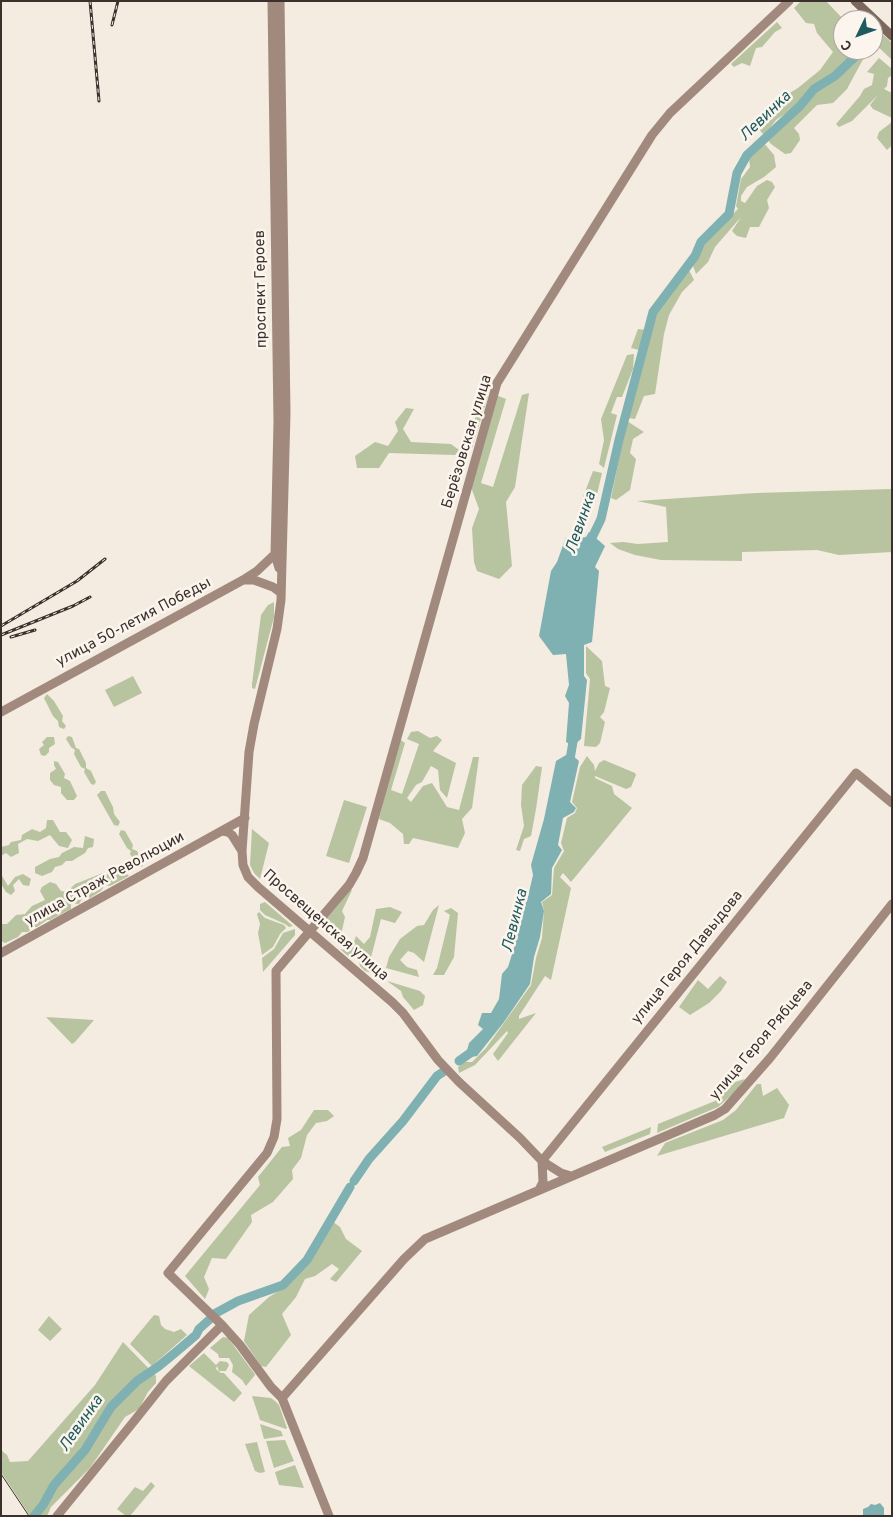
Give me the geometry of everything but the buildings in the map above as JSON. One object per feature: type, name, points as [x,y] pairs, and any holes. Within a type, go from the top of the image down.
[{"type":"main road","points":[[855,1],[892,36]]},
{"type":"main road","points":[[864,1],[892,29]]},
{"type":"street","name":"проспект Героев","points":[[272,1],[278,422],[275,554],[281,575]]},
{"type":"street","name":"проспект Героев","points":[[280,1],[286,412],[281,592]]},
{"type":"street","name":"Берёзовская улица","points":[[222,1325],[168,1273],[267,1153],[274,1137],[277,1118],[276,971],[349,884],[363,858],[497,383],[652,135],[670,113],[789,1]]},
{"type":"street","name":"улица 50-летия Победы","points":[[1,712],[243,580],[257,571],[275,554]]},
{"type":"street","points":[[243,580],[254,580],[281,592]]},
{"type":"street","name":"Просвещенская улица","points":[[281,592],[280,614],[249,752],[242,851],[244,869],[252,882],[392,1002],[403,1013],[438,1060],[542,1160],[561,1173],[571,1176]]},
{"type":"street","name":"улица Героя Давыдова","points":[[542,1160],[856,773],[892,803]]},
{"type":"street","name":"улица Страж Революции","points":[[1,953],[245,818]]},
{"type":"street","points":[[222,831],[232,835],[242,851]]},
{"type":"street","name":"улица Героя Рябцева","points":[[282,1398],[404,1258],[425,1239],[715,1115],[725,1109],[774,1053],[892,904]]},
{"type":"street","points":[[539,1190],[543,1182],[542,1160]]},
{"type":"street","points":[[57,1516],[166,1381],[222,1325],[240,1345],[271,1387],[282,1398],[329,1516]]},
{"type":"green space","points":[[801,1],[826,1],[835,10],[833,10],[833,52],[817,33],[814,24],[806,23],[794,8]]},
{"type":"green space","points":[[777,22],[782,28],[775,32],[762,47],[756,48],[750,66],[742,63],[734,67],[731,64]]},
{"type":"green space","points":[[883,34],[892,43],[892,60],[883,51]]},
{"type":"green space","points":[[833,52],[833,60],[849,60],[833,75],[812,87],[798,105],[776,120],[764,135],[756,126],[783,97],[798,88],[820,70]]},
{"type":"green space","points":[[854,60],[863,60],[847,89],[833,103],[817,105],[794,128],[799,134],[800,140],[791,153],[785,154],[771,144],[767,139],[804,105],[815,90],[837,76]]},
{"type":"green space","points":[[877,60],[881,60],[892,69],[892,75],[888,78],[887,86],[884,89],[892,93],[892,118],[873,109],[870,105],[878,95],[852,121],[839,127],[836,124],[864,89],[872,85],[874,74],[867,72]]},
{"type":"green space","points":[[892,122],[892,145],[887,150],[877,138],[879,132]]},
{"type":"green space","points":[[763,142],[774,155],[776,167],[747,187],[741,196],[741,201],[745,203],[757,186],[767,180],[772,182],[775,187],[767,200],[769,208],[759,227],[750,227],[746,238],[737,236],[732,231],[741,217],[715,247],[708,262],[696,274],[692,263],[704,243],[738,209],[736,206],[741,179],[750,167],[749,159]]},
{"type":"green space","points":[[689,270],[694,280],[682,292],[669,315],[664,334],[655,394],[644,396],[635,419],[628,418],[655,314]]},
{"type":"green space","points":[[638,329],[646,330],[639,350],[631,348]]},
{"type":"green space","points":[[634,354],[633,369],[622,397],[617,397],[611,413],[617,415],[604,468],[599,464],[604,440],[601,419],[627,355]]},
{"type":"green space","points":[[482,393],[488,396],[472,448],[468,444]]},
{"type":"green space","points":[[529,393],[515,487],[506,502],[512,566],[499,579],[477,571],[474,562],[472,528],[479,509],[471,487],[496,395],[506,399],[481,483],[493,487],[522,395]]},
{"type":"green space","points":[[406,408],[414,409],[403,429],[411,442],[451,444],[459,450],[455,455],[389,453],[379,468],[357,468],[355,456],[375,442],[388,446],[398,431],[395,422]]},
{"type":"green space","points":[[627,421],[644,432],[633,439],[630,453],[636,459],[630,490],[616,500],[611,498]]},
{"type":"green space","points":[[593,471],[602,473],[595,503],[583,497]]},
{"type":"green space","points":[[892,489],[892,552],[839,555],[817,550],[742,552],[742,561],[661,560],[635,555],[618,549],[610,543],[668,542],[666,507],[637,501],[756,493]]},
{"type":"green space","points":[[274,602],[274,617],[255,689],[252,688],[252,684],[261,615],[268,605]]},
{"type":"green space","points":[[586,646],[602,661],[605,686],[610,688],[604,712],[600,717],[605,722],[600,743],[596,747],[584,746],[590,679],[586,673]]},
{"type":"green space","points":[[133,676],[142,693],[114,707],[105,690]]},
{"type":"green space","points":[[47,694],[54,701],[63,716],[62,721],[66,726],[64,729],[59,727],[58,721],[53,716],[44,698]]},
{"type":"green space","points":[[418,731],[430,738],[437,736],[442,740],[433,751],[456,763],[447,798],[440,790],[438,770],[431,766],[422,782],[416,785],[407,798],[411,802],[423,786],[432,783],[447,807],[459,810],[473,757],[479,757],[472,808],[462,819],[465,833],[458,848],[413,838],[409,844],[404,844],[403,834],[390,823],[379,819],[399,739],[405,743],[391,790],[402,794],[419,744],[407,739],[411,732]]},
{"type":"green space","points":[[68,736],[72,737],[76,748],[79,749],[86,763],[86,768],[91,771],[96,782],[94,785],[91,784],[84,772],[85,769],[81,767],[74,754],[75,750],[66,739]]},
{"type":"green space","points":[[47,737],[54,737],[55,744],[49,748],[49,752],[45,756],[41,755],[39,749],[44,745],[42,742]]},
{"type":"green space","points":[[587,756],[594,765],[595,771],[599,763],[604,760],[635,773],[636,775],[631,787],[626,789],[595,776],[595,778],[612,786],[614,794],[632,808],[571,882],[563,873],[560,877],[571,888],[551,980],[545,976],[519,1016],[519,1019],[536,1013],[498,1061],[493,1054],[508,1033],[507,1031],[475,1065],[459,1073],[458,1067],[465,1062],[472,1062],[486,1048],[531,985],[542,938],[544,911],[542,902],[552,895],[554,868],[564,851],[561,843],[567,818],[575,813],[577,808],[572,802],[580,767]]},
{"type":"green space","points":[[54,761],[58,762],[65,774],[64,778],[70,781],[77,796],[74,800],[67,800],[61,793],[61,787],[54,785],[50,780],[50,773],[56,769]]},
{"type":"green space","points":[[536,766],[542,767],[531,836],[524,839],[520,851],[516,850],[524,826],[521,805],[522,785]]},
{"type":"green space","points":[[101,791],[105,791],[113,807],[114,814],[120,822],[118,826],[114,825],[97,795]]},
{"type":"green space","points":[[344,800],[367,807],[349,863],[326,856]]},
{"type":"green space","points":[[47,820],[53,820],[60,832],[66,832],[72,840],[68,848],[59,846],[50,835],[38,841],[27,839],[18,844],[19,853],[11,857],[6,853],[1,856],[1,847],[21,840],[22,835],[32,829],[40,832],[46,828]]},
{"type":"green space","points":[[252,829],[269,843],[260,879],[250,865]]},
{"type":"green space","points":[[121,830],[125,831],[133,845],[132,849],[137,851],[144,862],[142,867],[137,865],[130,854],[131,851],[127,848],[119,834]]},
{"type":"green space","points":[[85,836],[94,839],[93,847],[88,848],[85,853],[72,861],[66,861],[62,865],[55,867],[52,872],[42,876],[35,873],[35,867],[50,859],[59,857],[62,853],[74,847],[83,848]]},
{"type":"green space","points":[[111,868],[114,868],[120,874],[125,872],[129,876],[110,886],[105,885],[101,891],[90,898],[83,897],[79,904],[71,903],[71,909],[47,920],[37,927],[33,927],[28,932],[22,932],[18,937],[5,943],[1,941],[1,924],[7,924],[16,915],[25,914],[32,906],[45,900],[40,891],[42,887],[50,882],[56,884],[61,891],[67,892],[75,884],[103,873],[111,875]]},
{"type":"green space","points":[[1,874],[8,886],[15,877],[23,874],[31,879],[29,886],[23,885],[19,879],[13,885],[15,891],[11,895],[6,892],[1,884]]},
{"type":"green space","points":[[349,888],[352,890],[342,911],[345,917],[339,944],[321,929],[329,913]]},
{"type":"green space","points":[[265,902],[293,926],[289,927],[265,915],[260,910],[260,904]]},
{"type":"green space","points":[[439,905],[424,962],[414,953],[408,951],[400,960],[407,967],[417,970],[419,977],[386,968],[389,957],[400,939],[417,926],[424,925],[433,910]]},
{"type":"green space","points":[[390,907],[402,912],[395,923],[381,919],[369,965],[372,973],[365,971],[360,966],[358,957],[349,957],[340,949],[351,951],[356,936],[364,944],[370,937],[376,909]]},
{"type":"green space","points":[[451,908],[458,913],[454,957],[444,975],[433,975],[437,968],[450,915],[444,911]]},
{"type":"green space","points":[[259,912],[265,918],[284,925],[286,928],[280,934],[273,947],[262,955],[258,933],[260,924],[257,914]]},
{"type":"green space","points":[[295,929],[295,935],[263,972],[262,958],[274,949],[283,933]]},
{"type":"green space","points":[[720,976],[727,982],[709,1003],[690,1015],[679,1007],[698,980],[708,989]]},
{"type":"green space","points":[[387,981],[420,991],[425,996],[423,1005],[414,1010],[403,997],[401,991]]},
{"type":"green space","points":[[46,1017],[94,1020],[72,1044]]},
{"type":"green space","points":[[745,1079],[734,1093],[718,1107],[657,1133],[658,1124],[715,1101],[735,1082]]},
{"type":"green space","points":[[757,1084],[761,1084],[763,1096],[777,1088],[789,1105],[784,1118],[657,1156],[665,1143],[723,1120],[736,1110]]},
{"type":"green space","points":[[314,1110],[328,1110],[334,1116],[327,1121],[316,1123],[307,1135],[301,1158],[292,1170],[293,1179],[273,1202],[251,1215],[252,1222],[226,1259],[212,1258],[204,1277],[209,1289],[205,1299],[185,1276],[260,1185],[258,1177],[282,1147],[290,1146],[288,1138],[301,1130]]},
{"type":"green space","points":[[651,1127],[650,1134],[605,1152],[602,1147]]},
{"type":"green space","points":[[332,1221],[340,1227],[346,1239],[362,1251],[336,1282],[330,1279],[339,1269],[332,1264],[315,1276],[305,1279],[296,1297],[282,1314],[291,1335],[266,1367],[261,1366],[244,1341],[249,1315],[269,1297],[285,1287],[309,1261]]},
{"type":"green space","points":[[154,1315],[159,1316],[161,1325],[165,1329],[174,1332],[181,1329],[187,1335],[152,1366],[130,1344]]},
{"type":"green space","points":[[49,1316],[62,1329],[50,1341],[38,1330]]},
{"type":"green space","points":[[223,1337],[228,1338],[255,1375],[246,1386],[232,1372],[233,1365],[229,1358],[219,1358],[218,1354],[210,1348]]},
{"type":"green space","points":[[123,1342],[156,1376],[156,1383],[148,1392],[139,1409],[125,1417],[90,1468],[51,1507],[47,1516],[30,1516],[1,1472],[1,1450],[7,1455],[10,1462],[28,1461],[95,1385]]},
{"type":"green space","points":[[204,1353],[216,1365],[220,1361],[227,1362],[229,1365],[226,1371],[219,1371],[217,1366],[216,1369],[221,1373],[224,1373],[242,1393],[234,1402],[189,1366]]},
{"type":"green space","points":[[252,1396],[271,1398],[275,1401],[279,1405],[287,1428],[260,1420]]},
{"type":"green space","points":[[260,1424],[281,1431],[283,1436],[264,1439]]},
{"type":"green space","points":[[285,1440],[294,1461],[274,1468],[266,1441]]},
{"type":"green space","points":[[257,1442],[265,1472],[260,1473],[255,1471],[245,1444]]},
{"type":"green space","points":[[295,1465],[304,1488],[279,1485],[275,1472]]},
{"type":"green space","points":[[151,1482],[155,1486],[130,1516],[126,1516],[117,1509],[135,1487],[143,1491]]},
{"type":"water","points":[[589,532],[605,546],[595,567],[599,571],[592,642],[584,645],[584,676],[587,680],[581,739],[573,746],[566,742],[569,703],[565,696],[569,685],[566,654],[553,655],[539,636],[551,571],[557,562],[566,537],[586,537]]},
{"type":"water","points":[[566,755],[572,755],[579,761],[570,802],[576,808],[574,812],[563,818],[558,845],[562,850],[552,868],[551,894],[541,902],[544,911],[530,984],[504,1022],[477,1056],[465,1058],[469,1043],[483,1029],[478,1025],[482,1013],[491,1013],[499,999],[502,974],[508,967],[514,948],[515,933],[521,925],[521,909],[527,901],[533,875],[531,865],[544,819],[556,761]]},
{"type":"water","points":[[880,1503],[884,1508],[884,1515],[863,1516],[863,1509],[871,1504]]},
{"type":"waterway","name":"Левинка","points":[[589,544],[601,519],[619,440],[653,312],[695,256],[701,242],[729,214],[737,173],[747,155],[800,106],[814,89],[835,76],[852,60]]},
{"type":"waterway","name":"Левинка","points":[[569,765],[574,736]]},
{"type":"waterway","name":"Левинка","points":[[459,1061],[473,1051]]},
{"type":"waterway","name":"Левинка","points":[[354,1181],[369,1159],[403,1121],[437,1076],[443,1072]]},
{"type":"waterway","name":"Левинка","points":[[216,1313],[238,1301],[283,1285],[307,1260],[350,1187]]},
{"type":"waterway","name":"Левинка","points":[[34,1516],[43,1505],[54,1485],[85,1450],[111,1407],[137,1381],[159,1366],[196,1335],[199,1329],[209,1320]]},
{"type":"tram line","points":[[1,1474],[29,1516]]},
{"type":"railway","points":[[90,1],[99,101]]},
{"type":"railway","points":[[112,25],[118,1]]},
{"type":"railway","points":[[1,626],[77,581],[105,559]]},
{"type":"railway","points":[[1,635],[73,606],[90,597]]},
{"type":"railway","points":[[11,637],[35,630]]}]
